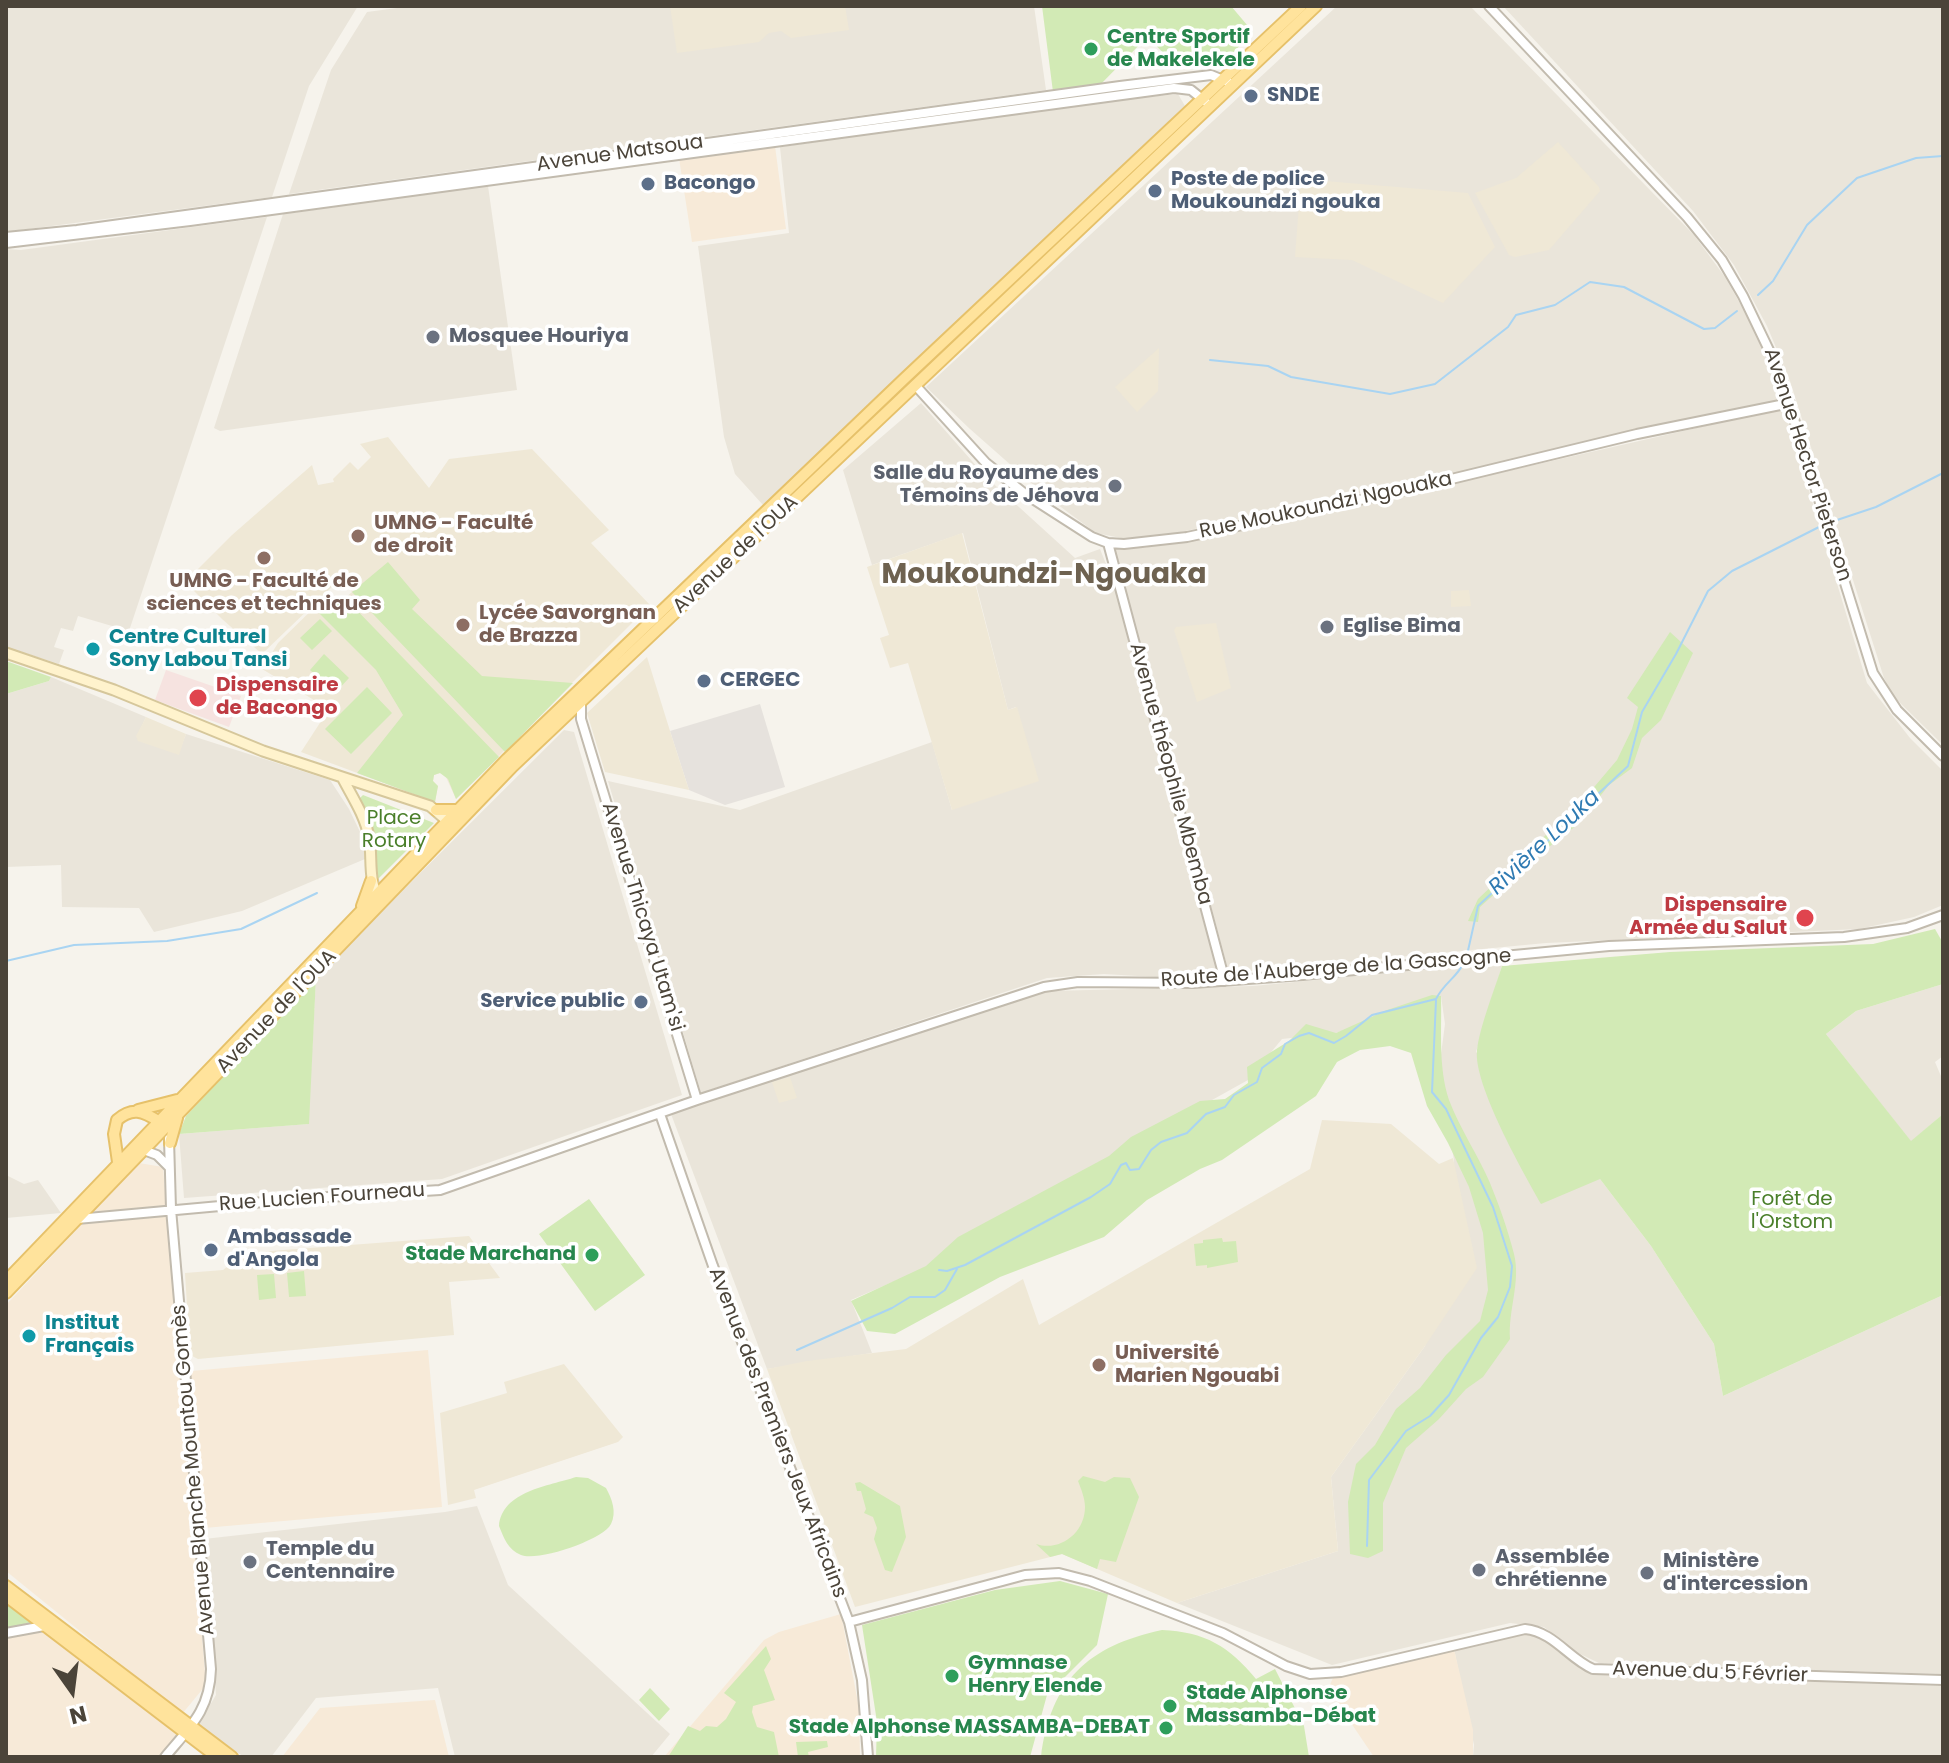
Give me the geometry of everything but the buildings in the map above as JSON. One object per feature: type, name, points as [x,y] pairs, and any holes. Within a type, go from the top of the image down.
[{"type":"main road","name":"Avenue de l'OUA","points":[[578,698],[975,312],[1228,82],[1301,6]]},
{"type":"main road","name":"Avenue de l'OUA","points":[[1228,82],[1316,6]]},
{"type":"main road","name":"Avenue de l'OUA","points":[[450,824],[457,810],[1063,248],[1207,102]]},
{"type":"main road","points":[[6,653],[114,690],[263,751],[343,779],[386,790],[436,810],[457,810]]},
{"type":"main road","name":"Avenue de l'OUA","points":[[6,1281],[130,1150],[178,1115],[450,824],[558,716]]},
{"type":"main road","points":[[343,779],[368,832],[371,881],[359,913]]},
{"type":"main road","points":[[436,810],[450,824]]},
{"type":"main road","points":[[371,881],[380,898]]},
{"type":"main road","name":"Avenue de l'OUA","points":[[6,1293],[145,1149],[179,1100],[359,913],[380,898]]},
{"type":"main road","points":[[118,1162],[114,1125],[121,1116],[179,1100]]},
{"type":"main road","points":[[134,1111],[145,1112],[163,1124]]},
{"type":"main road","points":[[170,1143],[178,1115]]},
{"type":"main road","points":[[6,1586],[188,1730],[217,1757]]},
{"type":"main road","points":[[6,1596],[188,1730],[232,1757]]},
{"type":"street","name":"Avenue Hector Pieterson","points":[[1489,6],[1712,247],[1756,320],[1790,403],[1873,673],[1897,710],[1943,756]]},
{"type":"street","name":"Avenue Matsoua","points":[[806,133],[1176,79],[1211,75],[1228,82]]},
{"type":"street","name":"Avenue Matsoua","points":[[6,240],[806,133],[1174,88],[1191,90],[1207,102]]},
{"type":"street","name":"Rue Moukoundzi Ngouaka","points":[[915,385],[981,458],[1008,481],[1092,537],[1108,543],[1139,544],[1187,537],[1435,483],[1637,434],[1790,403]]},
{"type":"street","name":"Avenue théophile Mbemba","points":[[1108,543],[1225,981]]},
{"type":"street","name":"Avenue Thicaya Utam'si","points":[[578,698],[586,735],[697,1100]]},
{"type":"street","points":[[558,716],[578,724],[586,735]]},
{"type":"street","name":"Route de l'Auberge de la Gascogne","points":[[697,1100],[1044,987],[1078,982],[1161,984],[1225,981],[1609,946],[1844,937],[1907,928],[1943,915]]},
{"type":"street","name":"Rue Lucien Fourneau","points":[[77,1219],[171,1209],[440,1190],[697,1100]]},
{"type":"street","name":"Avenue des Premiers Jeux Africains","points":[[660,1114],[713,1266],[849,1622],[862,1680],[868,1757]]},
{"type":"street","name":"Avenue Blanche Mountou Gomès","points":[[163,1124],[170,1143],[171,1209],[211,1669],[208,1698],[188,1730],[165,1757]]},
{"type":"street","points":[[130,1150],[145,1149],[163,1159],[169,1168]]},
{"type":"street","name":"Avenue du 5 Février","points":[[849,1622],[1025,1575],[1059,1573],[1090,1581],[1223,1633],[1286,1666],[1310,1674],[1341,1672],[1525,1629],[1546,1634],[1574,1659],[1593,1669],[1943,1680]]},
{"type":"street","points":[[6,1633],[44,1626]]},
{"type":"shaded area","points":[[6,6],[358,6],[309,86],[272,197],[6,232]]},
{"type":"shaded area","points":[[412,6],[1034,6],[1046,90],[289,194],[331,70],[367,12]]},
{"type":"shaded area","points":[[670,6],[845,6],[849,30],[791,38],[781,31],[769,33],[759,42],[677,53]]},
{"type":"shaded area","points":[[1337,6],[1470,6],[1694,235],[1725,277],[1754,328],[1782,399],[1176,533],[1126,539],[1096,533],[1046,496],[926,387]]},
{"type":"shaded area","points":[[1503,6],[1943,6],[1943,745],[1893,696],[1884,678],[1790,381],[1767,326],[1734,265],[1693,211]]},
{"type":"shaded area","points":[[1178,94],[1185,106],[763,505],[735,474],[724,437],[698,246],[789,233],[780,147],[1105,101]]},
{"type":"shaded area","points":[[1558,142],[1600,191],[1549,250],[1515,257],[1509,255],[1475,193],[1516,178]]},
{"type":"shaded area","points":[[775,146],[786,229],[692,242],[679,158]]},
{"type":"shaded area","points":[[1301,179],[1468,193],[1495,247],[1443,303],[1352,260],[1295,257]]},
{"type":"shaded area","points":[[488,186],[517,390],[220,431],[214,428],[283,214]]},
{"type":"shaded area","points":[[267,217],[129,631],[78,616],[73,631],[61,628],[54,647],[64,650],[59,664],[6,647],[6,249],[21,250]]},
{"type":"shaded area","points":[[1159,348],[1158,391],[1137,412],[1115,387]]},
{"type":"shaded area","points":[[921,403],[986,477],[1075,558],[1100,549],[1112,579],[1219,975],[1172,978],[1104,974],[1047,978],[701,1093],[608,781],[740,810],[932,742],[952,810],[1016,707],[1008,710],[963,533],[872,565],[843,470]]},
{"type":"shaded area","points":[[1784,408],[1867,683],[1910,738],[1943,771],[1943,905],[1914,917],[1859,929],[1546,943],[1229,973],[1114,548],[1144,548],[1367,503]]},
{"type":"shaded area","name":"Lycée Savorgnan de Brazza","points":[[388,437],[429,488],[449,459],[532,449],[609,530],[591,543],[650,605],[456,799],[445,775],[440,773],[434,775],[433,781],[438,786],[435,802],[301,752],[329,709],[262,669],[278,643],[325,597],[335,607],[352,592],[342,580],[262,654],[185,582],[232,535],[312,465],[318,485],[334,482],[333,479],[350,462],[358,470],[371,457],[360,444]]},
{"type":"shaded area","points":[[962,533],[1008,710],[1017,707],[1039,781],[952,810],[908,663],[890,668],[880,638],[889,635],[867,567]]},
{"type":"shaded area","points":[[1469,590],[1471,606],[1451,607],[1451,591]]},
{"type":"shaded area","points":[[1216,623],[1231,688],[1197,702],[1174,630],[1176,627]]},
{"type":"shaded area","points":[[647,657],[689,790],[605,772],[587,713]]},
{"type":"shaded area","name":"Dispensaire de Bacongo","points":[[166,670],[241,696],[229,727],[155,700]]},
{"type":"shaded area","points":[[51,677],[146,717],[137,737],[178,754],[186,734],[330,780],[362,836],[365,859],[242,911],[154,932],[139,908],[62,907],[61,865],[6,867],[6,694],[49,681]]},
{"type":"shaded area","points":[[760,704],[785,787],[725,805],[689,790],[670,731]]},
{"type":"shaded area","points":[[146,717],[186,734],[179,755],[138,741],[136,736]]},
{"type":"shaded area","points":[[564,730],[574,732],[682,1095],[442,1179],[184,1198],[179,1134],[308,1124],[316,977]]},
{"type":"shaded area","points":[[1502,966],[1476,1052],[1600,1179],[1651,1246],[1714,1344],[1723,1396],[1943,1295],[1943,1674],[1599,1663],[1576,1652],[1544,1627],[1510,1623],[1332,1665],[1177,1603],[1338,1551],[1331,1477],[1425,1346],[1454,1161],[1440,1062],[1445,1024],[1441,996],[1336,1033],[1282,1039],[1248,1080],[1142,1139],[1032,1222],[851,1300],[872,1353],[767,1369],[671,1114],[1049,991],[1253,986],[1452,967]]},
{"type":"shaded area","points":[[1943,984],[1943,1056],[1935,1062],[1943,1081],[1943,1114],[1911,1142],[1826,1034],[1856,1011]]},
{"type":"shaded area","points":[[790,1077],[797,1098],[779,1103],[772,1082]]},
{"type":"shaded area","name":"Université Marien Ngouabi","points":[[1322,1120],[1391,1124],[1439,1164],[1453,1158],[1477,1268],[1331,1477],[1338,1551],[1177,1603],[1062,1554],[855,1607],[767,1369],[906,1349],[1023,1279],[1039,1325],[1310,1169]]},
{"type":"shaded area","points":[[139,1163],[163,1167],[180,1372],[428,1350],[442,1507],[193,1529],[206,1685],[182,1714],[6,1571],[6,1305]]},
{"type":"shaded area","points":[[6,1175],[24,1184],[38,1180],[61,1213],[6,1218]]},
{"type":"shaded area","points":[[469,1236],[500,1278],[449,1282],[454,1335],[198,1359],[190,1355],[185,1273],[223,1270],[244,1253]]},
{"type":"shaded area","points":[[564,1364],[623,1437],[618,1442],[474,1490],[476,1498],[448,1505],[440,1413],[507,1393],[504,1382]]},
{"type":"shaded area","points":[[477,1506],[508,1585],[670,1734],[651,1757],[455,1757],[438,1688],[316,1698],[271,1757],[244,1757],[198,1725],[216,1695],[204,1539]]},
{"type":"shaded area","points":[[6,1602],[178,1734],[160,1757],[6,1757]]},
{"type":"shaded area","points":[[841,1614],[859,1708],[860,1757],[664,1757],[764,1640],[779,1632]]},
{"type":"shaded area","points":[[1532,1634],[1557,1647],[1580,1668],[1595,1674],[1943,1686],[1943,1757],[1473,1757],[1474,1745],[1454,1649]]},
{"type":"shaded area","points":[[1454,1649],[1473,1730],[1473,1757],[1374,1757],[1328,1689],[1333,1678]]},
{"type":"shaded area","points":[[435,1700],[449,1757],[282,1757],[320,1708]]},
{"type":"green space","name":"Centre Sportif de Makelekele","points":[[1042,6],[1231,6],[1253,32],[1224,62],[1178,67],[1147,37],[1099,86],[1053,92]]},
{"type":"green space","points":[[388,562],[420,600],[412,609],[482,676],[573,683],[505,752],[352,592]]},
{"type":"green space","points":[[325,597],[335,607],[345,598],[499,757],[456,799],[448,779],[440,773],[434,775],[433,781],[438,786],[435,802],[357,773],[403,715],[376,670],[314,608]]},
{"type":"green space","points":[[320,619],[332,631],[312,650],[300,638]]},
{"type":"green space","points":[[1670,632],[1693,653],[1661,720],[1642,738],[1632,768],[1609,785],[1577,825],[1480,907],[1478,922],[1468,921],[1478,899],[1584,799],[1617,760],[1632,729],[1638,707],[1627,698]]},
{"type":"green space","points":[[324,654],[349,678],[335,693],[310,670]]},
{"type":"green space","points":[[6,661],[51,677],[49,681],[6,694]]},
{"type":"green space","points":[[367,687],[392,713],[351,754],[325,729]]},
{"type":"green space","name":"Place Rotary","points":[[363,795],[434,823],[375,882],[370,829],[359,799]]},
{"type":"green space","name":"Forêt de l'Orstom","points":[[1935,929],[1943,943],[1943,984],[1856,1011],[1826,1034],[1911,1141],[1943,1114],[1943,1295],[1723,1396],[1714,1344],[1651,1246],[1600,1179],[1541,1204],[1512,1150],[1483,1084],[1477,1050],[1502,966],[1670,952],[1873,944]]},
{"type":"green space","points":[[316,977],[309,1124],[179,1134],[186,1116]]},
{"type":"green space","points":[[1432,995],[1441,996],[1442,1061],[1449,1100],[1500,1209],[1514,1254],[1515,1286],[1510,1339],[1483,1377],[1466,1389],[1439,1419],[1406,1448],[1383,1503],[1383,1551],[1368,1558],[1350,1554],[1348,1502],[1356,1464],[1375,1445],[1396,1409],[1420,1388],[1446,1355],[1480,1321],[1488,1290],[1483,1233],[1469,1187],[1427,1106],[1411,1053],[1390,1046],[1360,1050],[1337,1062],[1316,1096],[1222,1160],[1200,1169],[1147,1200],[1104,1237],[1000,1277],[895,1334],[867,1331],[851,1301],[926,1266],[958,1237],[1109,1156],[1131,1137],[1200,1101],[1225,1099],[1248,1083],[1247,1067],[1289,1041],[1306,1024],[1336,1033],[1387,1010]]},
{"type":"green space","name":"Stade Marchand","points":[[589,1199],[645,1275],[595,1311],[539,1234]]},
{"type":"green space","points":[[1222,1238],[1223,1242],[1236,1241],[1238,1262],[1207,1268],[1207,1265],[1196,1266],[1194,1244]]},
{"type":"green space","points":[[304,1271],[306,1296],[289,1297],[287,1273]]},
{"type":"green space","points":[[274,1274],[276,1298],[259,1300],[257,1275]]},
{"type":"green space","points":[[1083,1476],[1105,1482],[1114,1477],[1130,1478],[1139,1497],[1116,1562],[1100,1559],[1097,1569],[1062,1554],[1050,1557],[1036,1544],[1062,1543],[1081,1525],[1085,1507],[1078,1481]]},
{"type":"green space","points":[[576,1477],[588,1478],[606,1488],[613,1506],[611,1524],[596,1537],[554,1552],[529,1556],[513,1550],[499,1526],[508,1505],[528,1492]]},
{"type":"green space","points":[[860,1482],[900,1506],[906,1537],[892,1572],[885,1570],[874,1539],[877,1528],[873,1517],[864,1513],[866,1509],[861,1491],[857,1491],[855,1483]]},
{"type":"green space","points":[[1060,1581],[1108,1594],[1097,1645],[1047,1695],[1030,1757],[876,1757],[877,1722],[862,1625],[995,1590]]},
{"type":"green space","points":[[6,1603],[33,1625],[6,1630]]},
{"type":"green space","points":[[1162,1630],[1191,1634],[1215,1643],[1236,1658],[1256,1679],[1275,1669],[1304,1726],[1309,1757],[1041,1757],[1054,1707],[1064,1687],[1078,1671],[1113,1646]]},
{"type":"green space","points":[[766,1646],[771,1659],[764,1670],[775,1700],[753,1706],[752,1712],[757,1727],[774,1732],[779,1757],[668,1757],[688,1726],[700,1731],[706,1726],[717,1727],[726,1719],[736,1702],[724,1693]]},
{"type":"green space","points":[[650,1688],[670,1709],[659,1721],[639,1700]]},
{"type":"green space","points":[[827,1741],[828,1747],[808,1752],[809,1757],[798,1757],[796,1742]]},
{"type":"waterway","points":[[1758,295],[1773,281],[1807,225],[1857,178],[1916,158],[1943,156]]},
{"type":"waterway","points":[[1210,360],[1268,366],[1291,377],[1390,394],[1435,384],[1508,327],[1516,315],[1555,305],[1590,282],[1624,287],[1704,329],[1715,328],[1737,311]]},
{"type":"waterway","name":"Rivière Louka","points":[[1831,522],[1876,507],[1943,473]]},
{"type":"waterway","name":"Rivière Louka","points":[[1467,955],[1478,906],[1628,766],[1642,712],[1708,591],[1732,571],[1821,526]]},
{"type":"waterway","points":[[6,961],[74,945],[167,941],[241,929],[317,893]]},
{"type":"waterway","name":"Rivière Louka","points":[[939,1270],[947,1271],[965,1265],[1091,1197],[1110,1184],[1121,1165],[1126,1163],[1130,1170],[1139,1169],[1151,1150],[1161,1142],[1187,1133],[1206,1114],[1225,1107],[1234,1095],[1257,1082],[1262,1068],[1281,1054],[1285,1044],[1309,1033],[1334,1043],[1372,1015],[1436,999],[1463,964]]},
{"type":"waterway","points":[[1367,1546],[1369,1480],[1406,1431],[1430,1416],[1449,1395],[1481,1338],[1498,1317],[1510,1287],[1512,1266],[1493,1207],[1446,1109],[1432,1092],[1436,1000]]},
{"type":"waterway","name":"Rivière Louka","points":[[797,1350],[910,1297],[935,1297],[945,1290],[957,1269]]},
{"type":"place","name":"Centre Sportif de Makelekele","points":[[1091,49]]},
{"type":"place","name":"SNDE","points":[[1251,96]]},
{"type":"place","name":"Bacongo","points":[[648,184]]},
{"type":"place","name":"Poste de police Moukoundzi ngouka","points":[[1155,191]]},
{"type":"place","name":"Mosquee Houriya","points":[[433,337]]},
{"type":"place","name":"Salle du Royaume des Témoins de Jéhova","points":[[1115,486]]},
{"type":"place","name":"UMNG - Faculté de droit","points":[[358,536]]},
{"type":"place","name":"UMNG - Faculté de sciences et techniques","points":[[264,558]]},
{"type":"place","name":"Lycée Savorgnan de Brazza","points":[[463,625]]},
{"type":"place","name":"Eglise Bima","points":[[1327,627]]},
{"type":"place","name":"Centre Culturel Sony Labou Tansi","points":[[93,649]]},
{"type":"place","name":"CERGEC","points":[[704,681]]},
{"type":"place","name":"Dispensaire de Bacongo","points":[[198,698]]},
{"type":"place","name":"Dispensaire Armée du Salut","points":[[1805,918]]},
{"type":"place","name":"Service public","points":[[641,1002]]},
{"type":"place","name":"Ambassade d'Angola","points":[[211,1250]]},
{"type":"place","name":"Stade Marchand","points":[[592,1255]]},
{"type":"place","name":"Institut Français","points":[[29,1336]]},
{"type":"place","name":"Université Marien Ngouabi","points":[[1099,1365]]},
{"type":"place","name":"Temple du Centennaire","points":[[250,1562]]},
{"type":"place","name":"Assemblée chrétienne","points":[[1479,1570]]},
{"type":"place","name":"Ministère d'intercession","points":[[1647,1573]]},
{"type":"place","name":"Gymnase Henry Elende","points":[[952,1676]]},
{"type":"place","name":"Stade Alphonse Massamba-Débat","points":[[1170,1706]]},
{"type":"place","name":"Stade Alphonse MASSAMBA-DEBAT","points":[[1166,1728]]},
{"type":"district","name":"Moukoundzi-Ngouaka","points":[[1044,576]]}]
